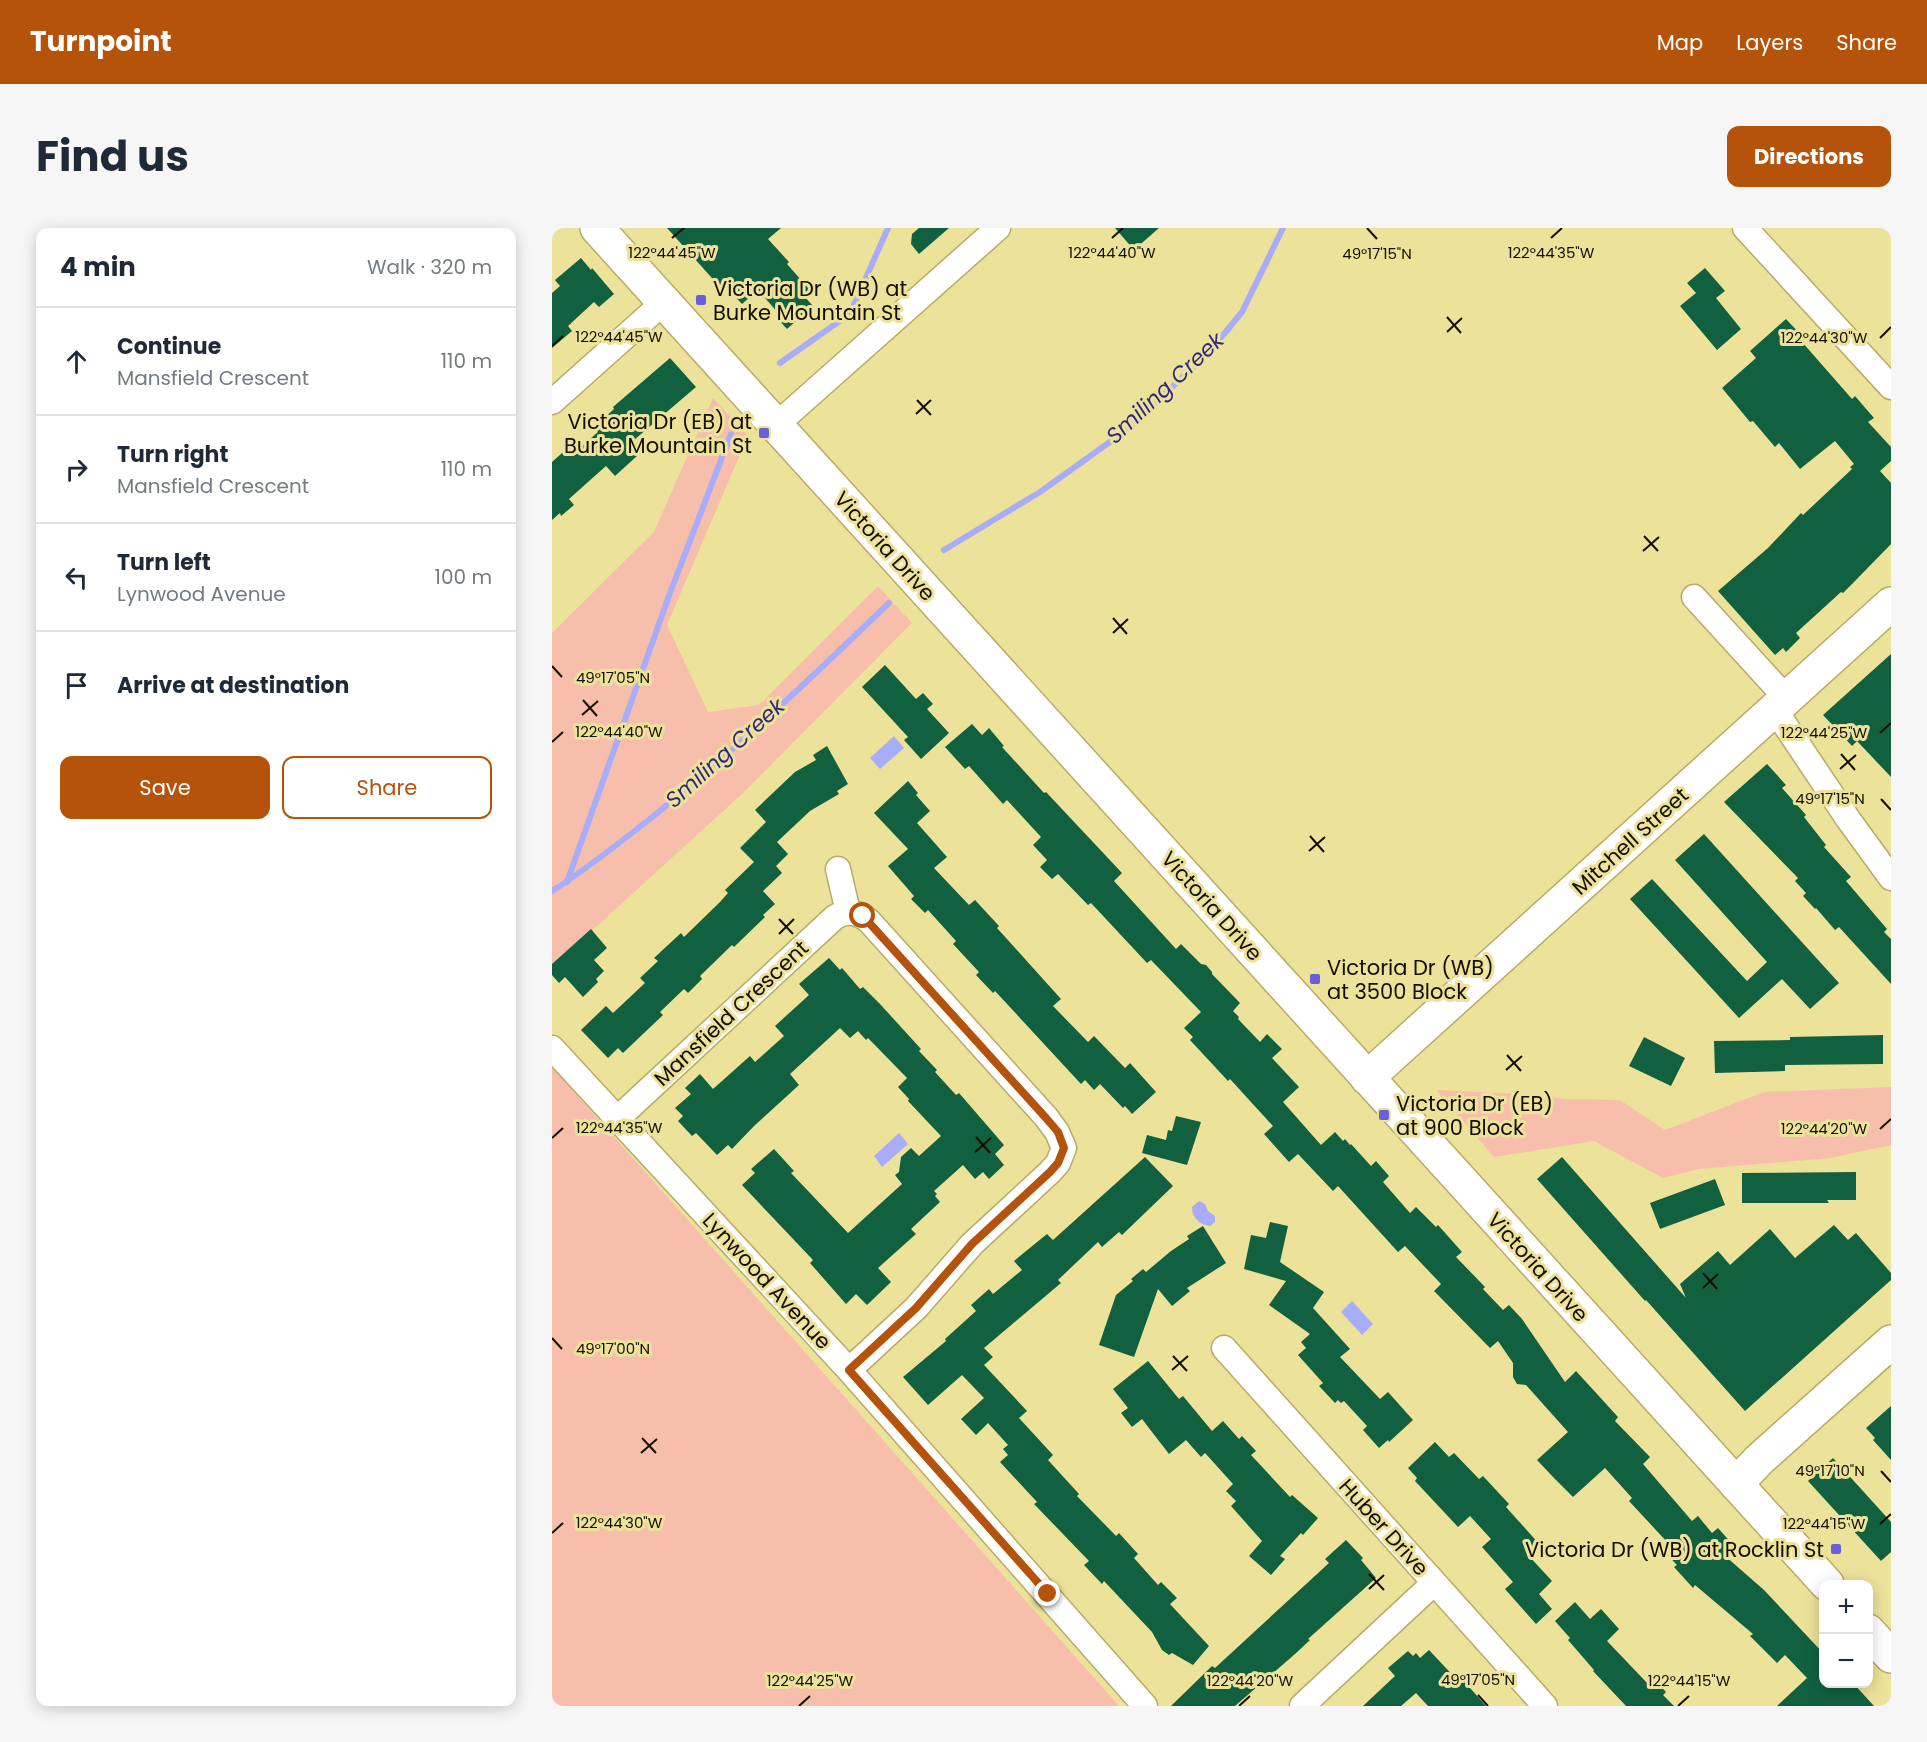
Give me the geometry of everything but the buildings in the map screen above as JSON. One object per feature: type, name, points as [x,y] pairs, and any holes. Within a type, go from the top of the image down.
[{"type":"main road","name":"Victoria Drive","points":[[597,228],[1823,1580]]},
{"type":"main road","name":"Mitchell Street","points":[[1367,1078],[1891,604]]},
{"type":"main road","points":[[1736,1484],[1760,1459],[1891,1342]]},
{"type":"main road","points":[[1872,1634],[1891,1656]]},
{"type":"street","points":[[776,425],[998,228]]},
{"type":"street","points":[[1745,228],[1891,387]]},
{"type":"street","points":[[552,402],[664,302]]},
{"type":"street","points":[[1694,597],[1781,705],[1848,819],[1891,878]]},
{"type":"street","points":[[838,869],[848,912],[863,916],[869,921],[1046,1118],[1058,1132],[1064,1148],[1058,1163],[1050,1172],[972,1244],[916,1308],[849,1370]]},
{"type":"street","name":"Mansfield Crescent","points":[[617,1119],[824,926],[835,917],[848,912]]},
{"type":"street","name":"Lynwood Avenue","points":[[552,1048],[849,1370],[1145,1706]]},
{"type":"street","name":"Huber Drive","points":[[1224,1348],[1545,1706]]},
{"type":"street","points":[[1302,1706],[1434,1583]]},
{"type":"shaded area","points":[[713,398],[748,436],[667,625],[708,712],[759,705],[878,586],[912,623],[742,794],[552,967],[552,633],[654,532]]},
{"type":"shaded area","points":[[552,1067],[1119,1706],[552,1706]]},
{"type":"shaded area","points":[[1891,1087],[1891,1145],[1831,1158],[1698,1169],[1663,1178],[1594,1141],[1494,1157],[1436,1090],[1567,1099],[1620,1100],[1665,1130],[1764,1092]]},
{"type":"water","points":[[894,736],[904,748],[880,769],[870,758]]},
{"type":"water","points":[[899,1133],[908,1144],[882,1167],[874,1156]]},
{"type":"water","points":[[1199,1201],[1205,1204],[1208,1211],[1215,1216],[1215,1222],[1210,1226],[1200,1222],[1193,1214],[1192,1207]]},
{"type":"water","points":[[1352,1301],[1373,1324],[1362,1335],[1341,1312]]},
{"type":"waterway","points":[[780,363],[844,318],[853,307],[888,228]]},
{"type":"waterway","name":"Smiling Creek","points":[[944,550],[1040,492],[1128,429],[1210,351],[1242,312],[1283,228]]},
{"type":"waterway","points":[[567,882],[670,593],[731,434]]},
{"type":"waterway","name":"Smiling Creek","points":[[552,891],[615,846],[713,767],[889,603]]},
{"type":"place","name":"Victoria Dr (WB) at Burke Mountain St","points":[[701,300]]},
{"type":"place","name":"Victoria Dr (EB) at Burke Mountain St","points":[[764,433]]},
{"type":"place","name":"Victoria Dr (WB) at 3500 Block","points":[[1315,979]]},
{"type":"place","name":"Victoria Dr (EB) at 900 Block","points":[[1384,1115]]},
{"type":"place","name":"Victoria Dr (WB) at Rocklin St","points":[[1836,1549]]},
{"type":"route","points":[[863,916],[1046,1118],[1058,1132],[1064,1148],[1058,1163],[1050,1172],[989,1227],[956,1261],[926,1298],[849,1370],[1048,1594]]}]
